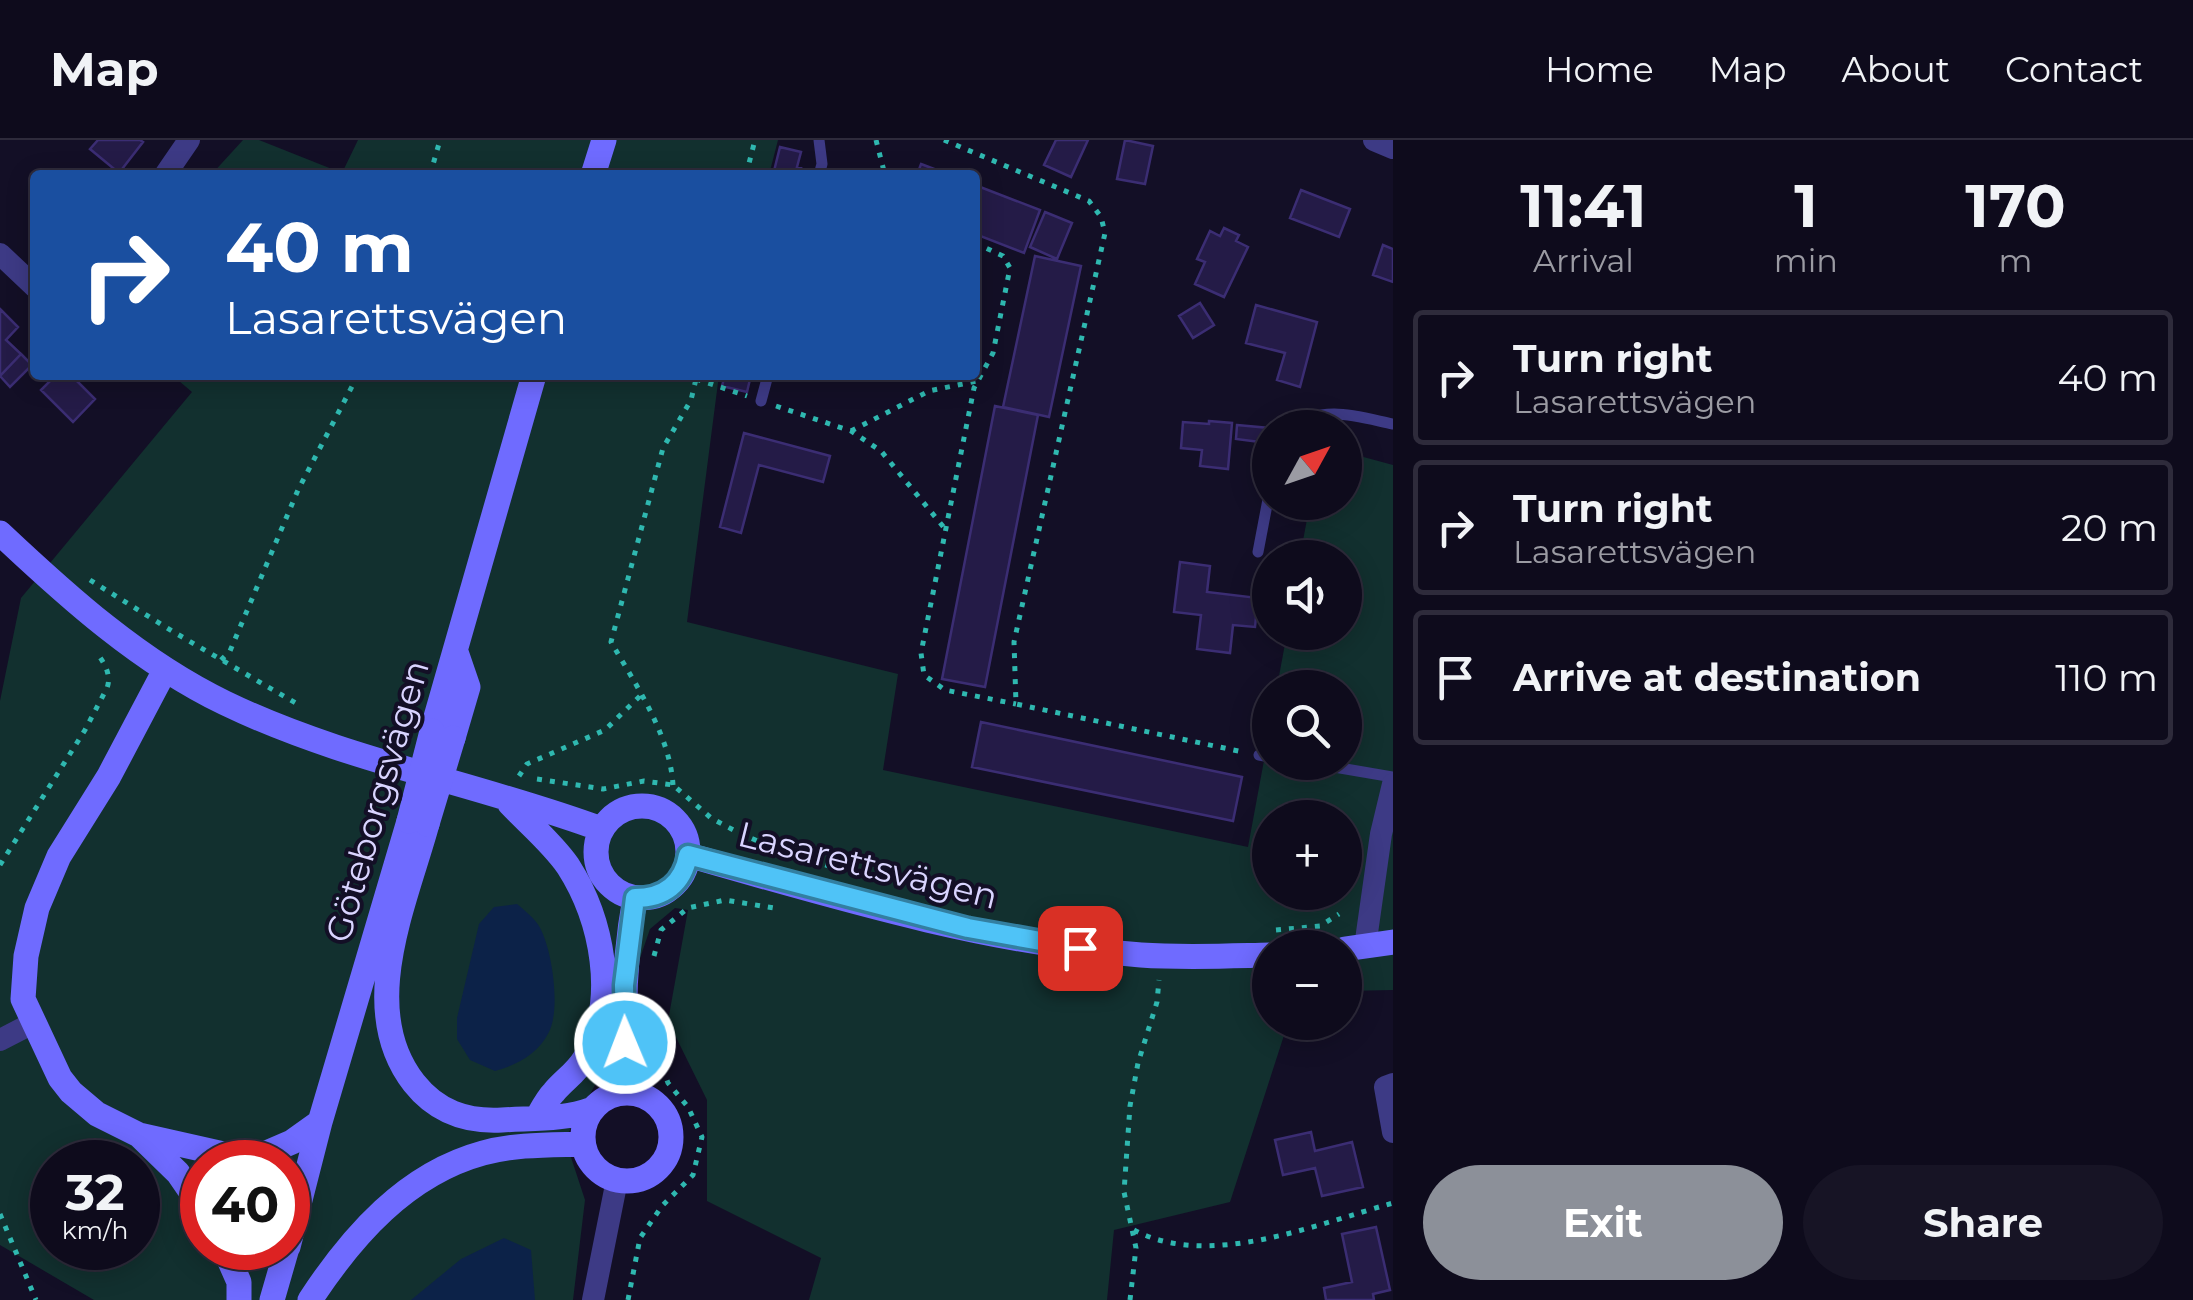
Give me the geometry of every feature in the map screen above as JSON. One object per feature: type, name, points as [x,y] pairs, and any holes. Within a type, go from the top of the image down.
[{"type":"main road","points":[[594,170],[604,140]]},
{"type":"main road","name":"Göteborgsvägen","points":[[310,1160],[418,822],[443,734],[456,652],[533,380]]},
{"type":"main road","points":[[0,534],[115,633],[165,670],[225,703],[304,736],[601,829],[595,850],[602,876],[615,890],[635,898],[623,1013],[629,1092]]},
{"type":"main road","points":[[165,670],[109,776],[59,856],[37,908],[26,956],[24,999],[60,1078],[98,1114],[140,1135],[250,1160],[292,1142],[320,1122]]},
{"type":"main road","points":[[506,800],[566,863],[582,890],[598,937],[603,976],[598,1023],[585,1059],[552,1094],[536,1118]]},
{"type":"main road","name":"Lasarettsvägen","points":[[601,829],[622,809],[640,805],[658,808],[680,826],[688,855],[680,877],[669,890],[635,898]]},
{"type":"main road","points":[[418,822],[388,980],[386,1013],[395,1049],[408,1075],[422,1093],[456,1116],[482,1122],[567,1118],[615,1094],[644,1095],[662,1108],[672,1132],[664,1162],[636,1180],[617,1180],[595,1167],[583,1144],[586,1118],[593,1108]]},
{"type":"main road","name":"Lasarettsvägen","points":[[688,855],[968,928],[1051,944],[1163,956],[1252,944]]},
{"type":"main road","points":[[1362,947],[1393,942]]},
{"type":"main road","points":[[140,1135],[180,1176]]},
{"type":"main road","points":[[310,1300],[361,1232],[401,1196],[435,1173],[482,1153],[528,1145],[583,1144]]},
{"type":"main road","points":[[234,1270],[239,1282],[238,1300]]},
{"type":"main road","name":"Göteborgsvägen","points":[[272,1300],[280,1270]]},
{"type":"street","points":[[168,170],[189,140]]},
{"type":"street","points":[[1374,140],[1393,148]]},
{"type":"street","points":[[0,254],[30,283]]},
{"type":"street","points":[[1359,930],[1393,784]]},
{"type":"street","points":[[0,1040],[33,1023]]},
{"type":"street","points":[[1389,1086],[1393,1132]]},
{"type":"street","points":[[592,1300],[617,1180]]},
{"type":"lane","points":[[819,140],[820,170]]},
{"type":"lane","points":[[761,401],[767,380]]},
{"type":"lane","points":[[1362,420],[1393,424]]},
{"type":"lane","points":[[1362,771],[1393,776]]},
{"type":"path","points":[[431,170],[440,140]]},
{"type":"path","points":[[747,170],[755,140]]},
{"type":"path","points":[[876,140],[884,170]]},
{"type":"path","points":[[944,140],[1089,201],[1101,217],[1105,233],[1014,642],[1016,704]]},
{"type":"path","points":[[980,245],[1003,256],[1010,268],[993,353],[980,376]]},
{"type":"path","points":[[221,660],[230,651],[298,490],[355,380]]},
{"type":"path","points":[[672,785],[671,764],[641,694],[612,642],[663,448],[691,400],[696,380]]},
{"type":"path","points":[[946,530],[881,451],[851,431],[929,391],[978,380],[921,654],[924,675],[945,690],[1252,753]]},
{"type":"path","points":[[134,606],[306,709]]},
{"type":"path","points":[[0,865],[107,688],[108,670],[98,654]]},
{"type":"path","points":[[519,776],[527,764],[605,730],[641,694]]},
{"type":"path","points":[[502,773],[603,789],[644,781],[672,785],[711,818],[741,834],[794,856],[880,880]]},
{"type":"path","points":[[650,969],[661,930],[688,908]]},
{"type":"path","points":[[1307,930],[1339,914]]},
{"type":"path","points":[[1130,1300],[1136,1248],[1124,1192],[1130,1106],[1160,980]]},
{"type":"path","points":[[628,1300],[640,1238],[662,1206],[692,1175],[702,1137],[688,1107],[668,1083],[651,1035]]},
{"type":"path","points":[[1134,1230],[1171,1244],[1233,1244],[1393,1203]]},
{"type":"path","points":[[0,1214],[36,1300]]},
{"type":"green space","points":[[243,140],[259,140],[334,170],[216,170]]},
{"type":"green space","points":[[358,140],[778,140],[770,170],[343,170]]},
{"type":"green space","points":[[178,380],[718,380],[687,622],[898,674],[883,770],[1248,847],[1252,825],[1252,910],[1362,910],[1362,800],[1257,800],[1260,780],[1362,780],[1362,670],[1280,670],[1284,650],[1362,650],[1362,540],[1303,540],[1307,520],[1362,520],[1362,457],[1393,465],[1393,990],[1362,991],[1362,930],[1252,930],[1252,1040],[1282,1040],[1230,1202],[1114,1230],[1107,1300],[809,1300],[821,1258],[707,1201],[707,1100],[668,1021],[688,910],[675,908],[650,929],[599,1078],[565,1139],[585,1200],[573,1300],[94,1300],[43,1270],[160,1270],[160,1140],[30,1140],[30,1263],[0,1245],[0,701],[21,598],[192,392]]},
{"type":"water","points":[[517,904],[544,936],[553,978],[553,1021],[539,1047],[519,1062],[495,1071],[470,1060],[457,1039],[457,1018],[479,924],[494,907]]},
{"type":"water","points":[[504,1238],[531,1250],[535,1300],[411,1300],[461,1259]]},
{"type":"building","points":[[98,140],[143,142],[121,170],[115,170],[90,149]]},
{"type":"building","points":[[1056,140],[1088,140],[1071,177],[1044,165]]},
{"type":"building","points":[[1125,140],[1153,146],[1145,184],[1117,179]]},
{"type":"building","points":[[780,147],[801,152],[797,167],[800,170],[774,170]]},
{"type":"building","points":[[980,187],[1040,210],[1024,253],[980,236]]},
{"type":"building","points":[[1301,190],[1350,209],[1339,237],[1290,218]]},
{"type":"building","points":[[1045,212],[1072,223],[1057,259],[1030,247]]},
{"type":"building","points":[[1224,228],[1239,235],[1236,241],[1248,247],[1224,297],[1195,284],[1205,262],[1197,259],[1210,231],[1220,236]]},
{"type":"building","points":[[1383,245],[1393,249],[1393,282],[1373,275]]},
{"type":"building","points":[[1035,256],[1081,266],[1049,417],[1003,407]]},
{"type":"building","points":[[1200,303],[1214,325],[1193,338],[1179,316]]},
{"type":"building","points":[[1256,305],[1317,322],[1300,387],[1277,380],[1285,353],[1246,343]]},
{"type":"building","points":[[0,309],[18,327],[6,340],[21,354],[0,376]]},
{"type":"building","points":[[21,354],[30,363],[10,387],[0,376]]},
{"type":"building","points":[[51,380],[76,380],[95,399],[73,422],[41,390]]},
{"type":"building","points":[[724,380],[750,380],[747,392],[722,386]]},
{"type":"building","points":[[995,406],[1038,415],[985,687],[942,679]]},
{"type":"building","points":[[1183,422],[1232,423],[1228,469],[1200,466],[1202,450],[1181,448]]},
{"type":"building","points":[[1237,425],[1252,426],[1252,441],[1236,439]]},
{"type":"building","points":[[744,433],[830,456],[823,482],[759,465],[741,533],[720,527]]},
{"type":"building","points":[[1180,562],[1210,566],[1207,592],[1252,597],[1252,627],[1233,625],[1230,653],[1197,649],[1201,615],[1174,612]]},
{"type":"building","points":[[981,722],[1242,777],[1233,821],[972,767]]},
{"type":"building","points":[[1311,1132],[1315,1151],[1352,1142],[1363,1187],[1322,1196],[1315,1168],[1283,1175],[1275,1140]]},
{"type":"building","points":[[1376,1227],[1390,1290],[1373,1294],[1374,1300],[1326,1300],[1324,1288],[1352,1282],[1342,1234]]},
{"type":"route","points":[[625,1043],[624,985],[635,898],[669,890],[680,877],[688,855],[968,928],[1080,948]]}]
